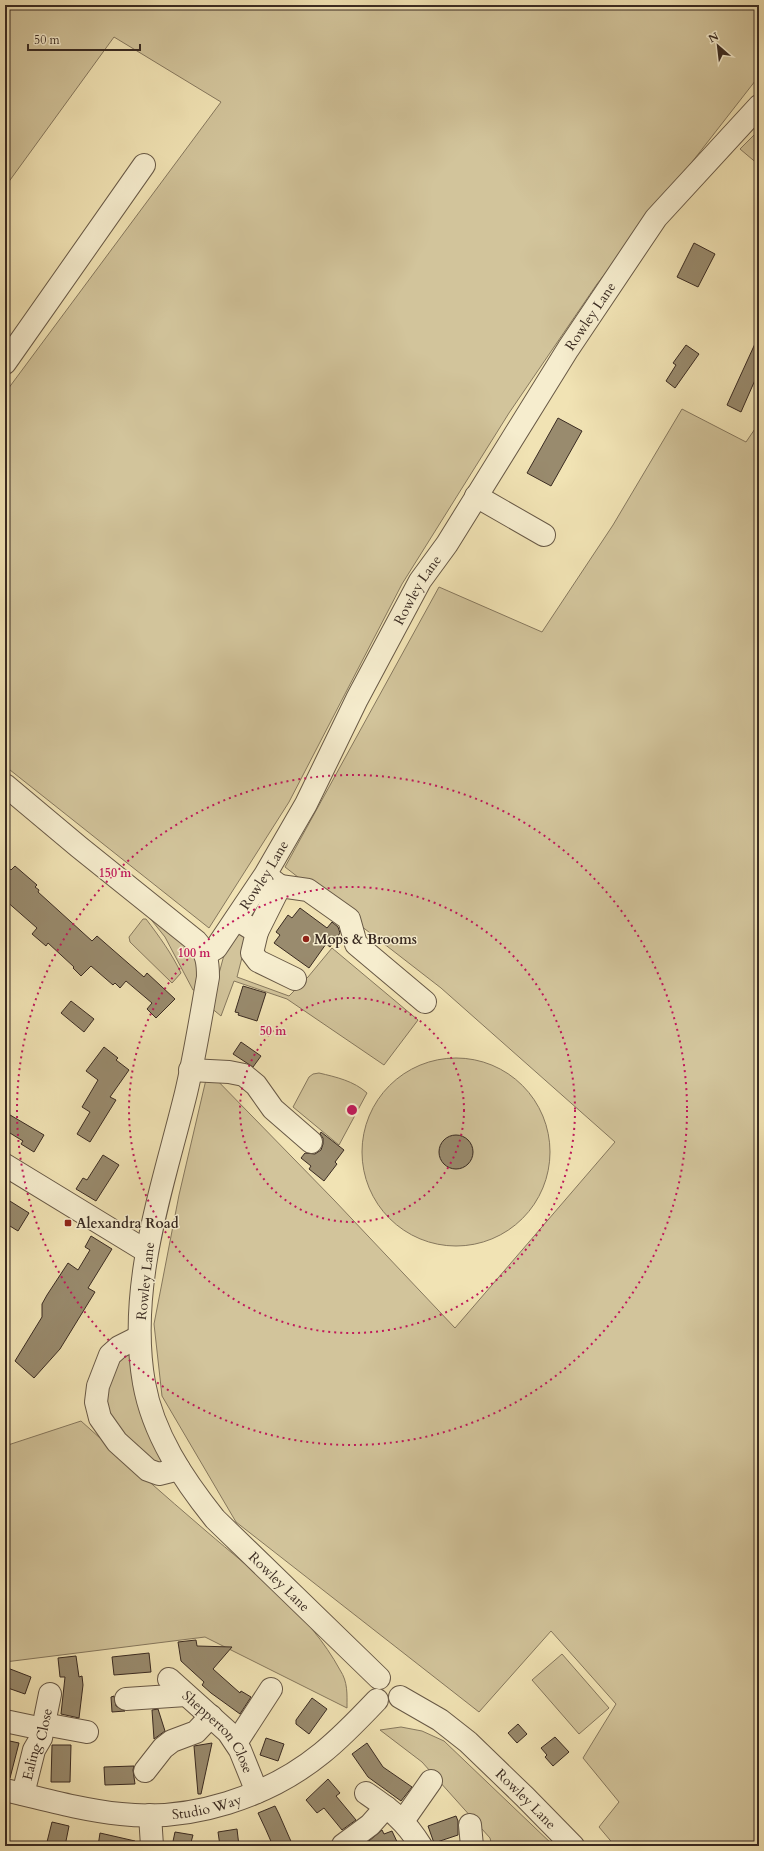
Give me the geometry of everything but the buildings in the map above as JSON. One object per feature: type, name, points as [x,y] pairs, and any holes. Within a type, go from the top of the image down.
[{"type":"street","name":"Rowley Lane","points":[[379,1678],[215,1519],[195,1494],[168,1450],[153,1417],[144,1384],[139,1338],[146,1251],[190,1070],[208,977],[208,963],[206,954],[216,948],[236,919],[272,880],[306,804],[357,698],[420,581],[447,544],[568,349],[656,218],[759,106]]},
{"type":"street","points":[[5,363],[144,165]]},
{"type":"street","points":[[476,496],[544,535]]},
{"type":"street","points":[[5,785],[78,847],[196,941],[206,954]]},
{"type":"street","points":[[295,979],[258,961],[252,953],[272,880],[308,890],[349,919],[356,944],[425,1002]]},
{"type":"street","points":[[236,919],[257,932]]},
{"type":"street","points":[[190,1070],[229,1072],[244,1075],[256,1085],[273,1109],[311,1142]]},
{"type":"street","points":[[5,1166],[146,1251]]},
{"type":"street","points":[[139,1338],[119,1346],[110,1355],[98,1386],[96,1402],[100,1418],[117,1442],[148,1470],[159,1474],[179,1470]]},
{"type":"street","points":[[388,1675],[397,1679],[402,1688],[400,1697],[394,1703],[380,1703],[377,1700],[372,1688],[379,1678],[388,1675]]},
{"type":"street","name":"Shepperton Close","points":[[169,1679],[228,1732],[240,1750],[257,1792]]},
{"type":"street","points":[[236,1743],[271,1689]]},
{"type":"street","name":"Ealing Close","points":[[14,1792],[41,1738],[50,1694]]},
{"type":"street","points":[[126,1699],[186,1694]]},
{"type":"street","name":"Rowley Lane","points":[[400,1697],[440,1720],[468,1742],[573,1846]]},
{"type":"street","name":"Studio Way","points":[[14,1792],[92,1810],[122,1815],[150,1815],[200,1810],[227,1803],[257,1792],[286,1778],[321,1754],[348,1731],[377,1700]]},
{"type":"street","points":[[145,1771],[163,1748],[172,1741],[196,1732],[211,1716]]},
{"type":"street","points":[[5,1721],[87,1732]]},
{"type":"street","points":[[403,1821],[432,1781]]},
{"type":"street","points":[[366,1793],[403,1821],[421,1846]]},
{"type":"street","points":[[344,1845],[370,1825],[386,1807]]},
{"type":"street","points":[[150,1815],[152,1846]]},
{"type":"shaded area","points":[[5,5],[759,5],[759,76],[597,284],[509,413],[402,584],[289,802],[209,928],[5,766],[5,393],[221,102],[114,37],[5,187]]},
{"type":"shaded area","points":[[759,130],[759,165],[740,149]]},
{"type":"shaded area","points":[[682,409],[746,442],[759,423],[759,1846],[615,1846],[599,1827],[619,1802],[583,1758],[616,1704],[551,1631],[479,1712],[236,1522],[162,1396],[154,1324],[179,1195],[208,1071],[334,1200],[455,1328],[615,1142],[441,988],[285,867],[439,587],[542,632],[613,525]]},
{"type":"shaded area","points":[[149,917],[183,940],[199,961],[198,990],[193,990],[165,937]]},
{"type":"shaded area","points":[[143,919],[146,919],[174,959],[181,973],[172,983],[130,942],[129,937]]},
{"type":"shaded area","points":[[237,933],[247,938],[237,977],[289,996],[308,977],[332,948],[418,1020],[384,1065],[287,999],[234,981],[221,1016],[210,1007],[224,955]]},
{"type":"shaded area","points":[[456,1058],[474,1060],[492,1065],[516,1079],[529,1092],[543,1116],[548,1134],[550,1152],[548,1170],[543,1188],[529,1212],[516,1225],[492,1239],[474,1244],[456,1246],[438,1244],[420,1239],[396,1225],[383,1212],[369,1188],[364,1170],[362,1152],[364,1134],[369,1116],[383,1092],[396,1079],[420,1065],[438,1060]]},
{"type":"shaded area","points":[[319,1073],[351,1082],[367,1093],[339,1145],[293,1107],[309,1077],[313,1074]]},
{"type":"shaded area","points":[[130,1353],[165,1460],[157,1466],[118,1433],[103,1397],[116,1358]]},
{"type":"shaded area","points":[[81,1421],[262,1578],[297,1612],[327,1649],[343,1675],[346,1688],[347,1708],[205,1637],[5,1662],[5,1446]]},
{"type":"shaded area","points":[[562,1654],[609,1708],[579,1734],[532,1680]]},
{"type":"shaded area","points":[[401,1727],[422,1731],[444,1741],[554,1846],[492,1846],[490,1838],[422,1762],[380,1730]]},
{"type":"place","name":"Mops & Brooms","points":[[306,939]]},
{"type":"place","name":"Alexandra Road","points":[[68,1223]]}]
